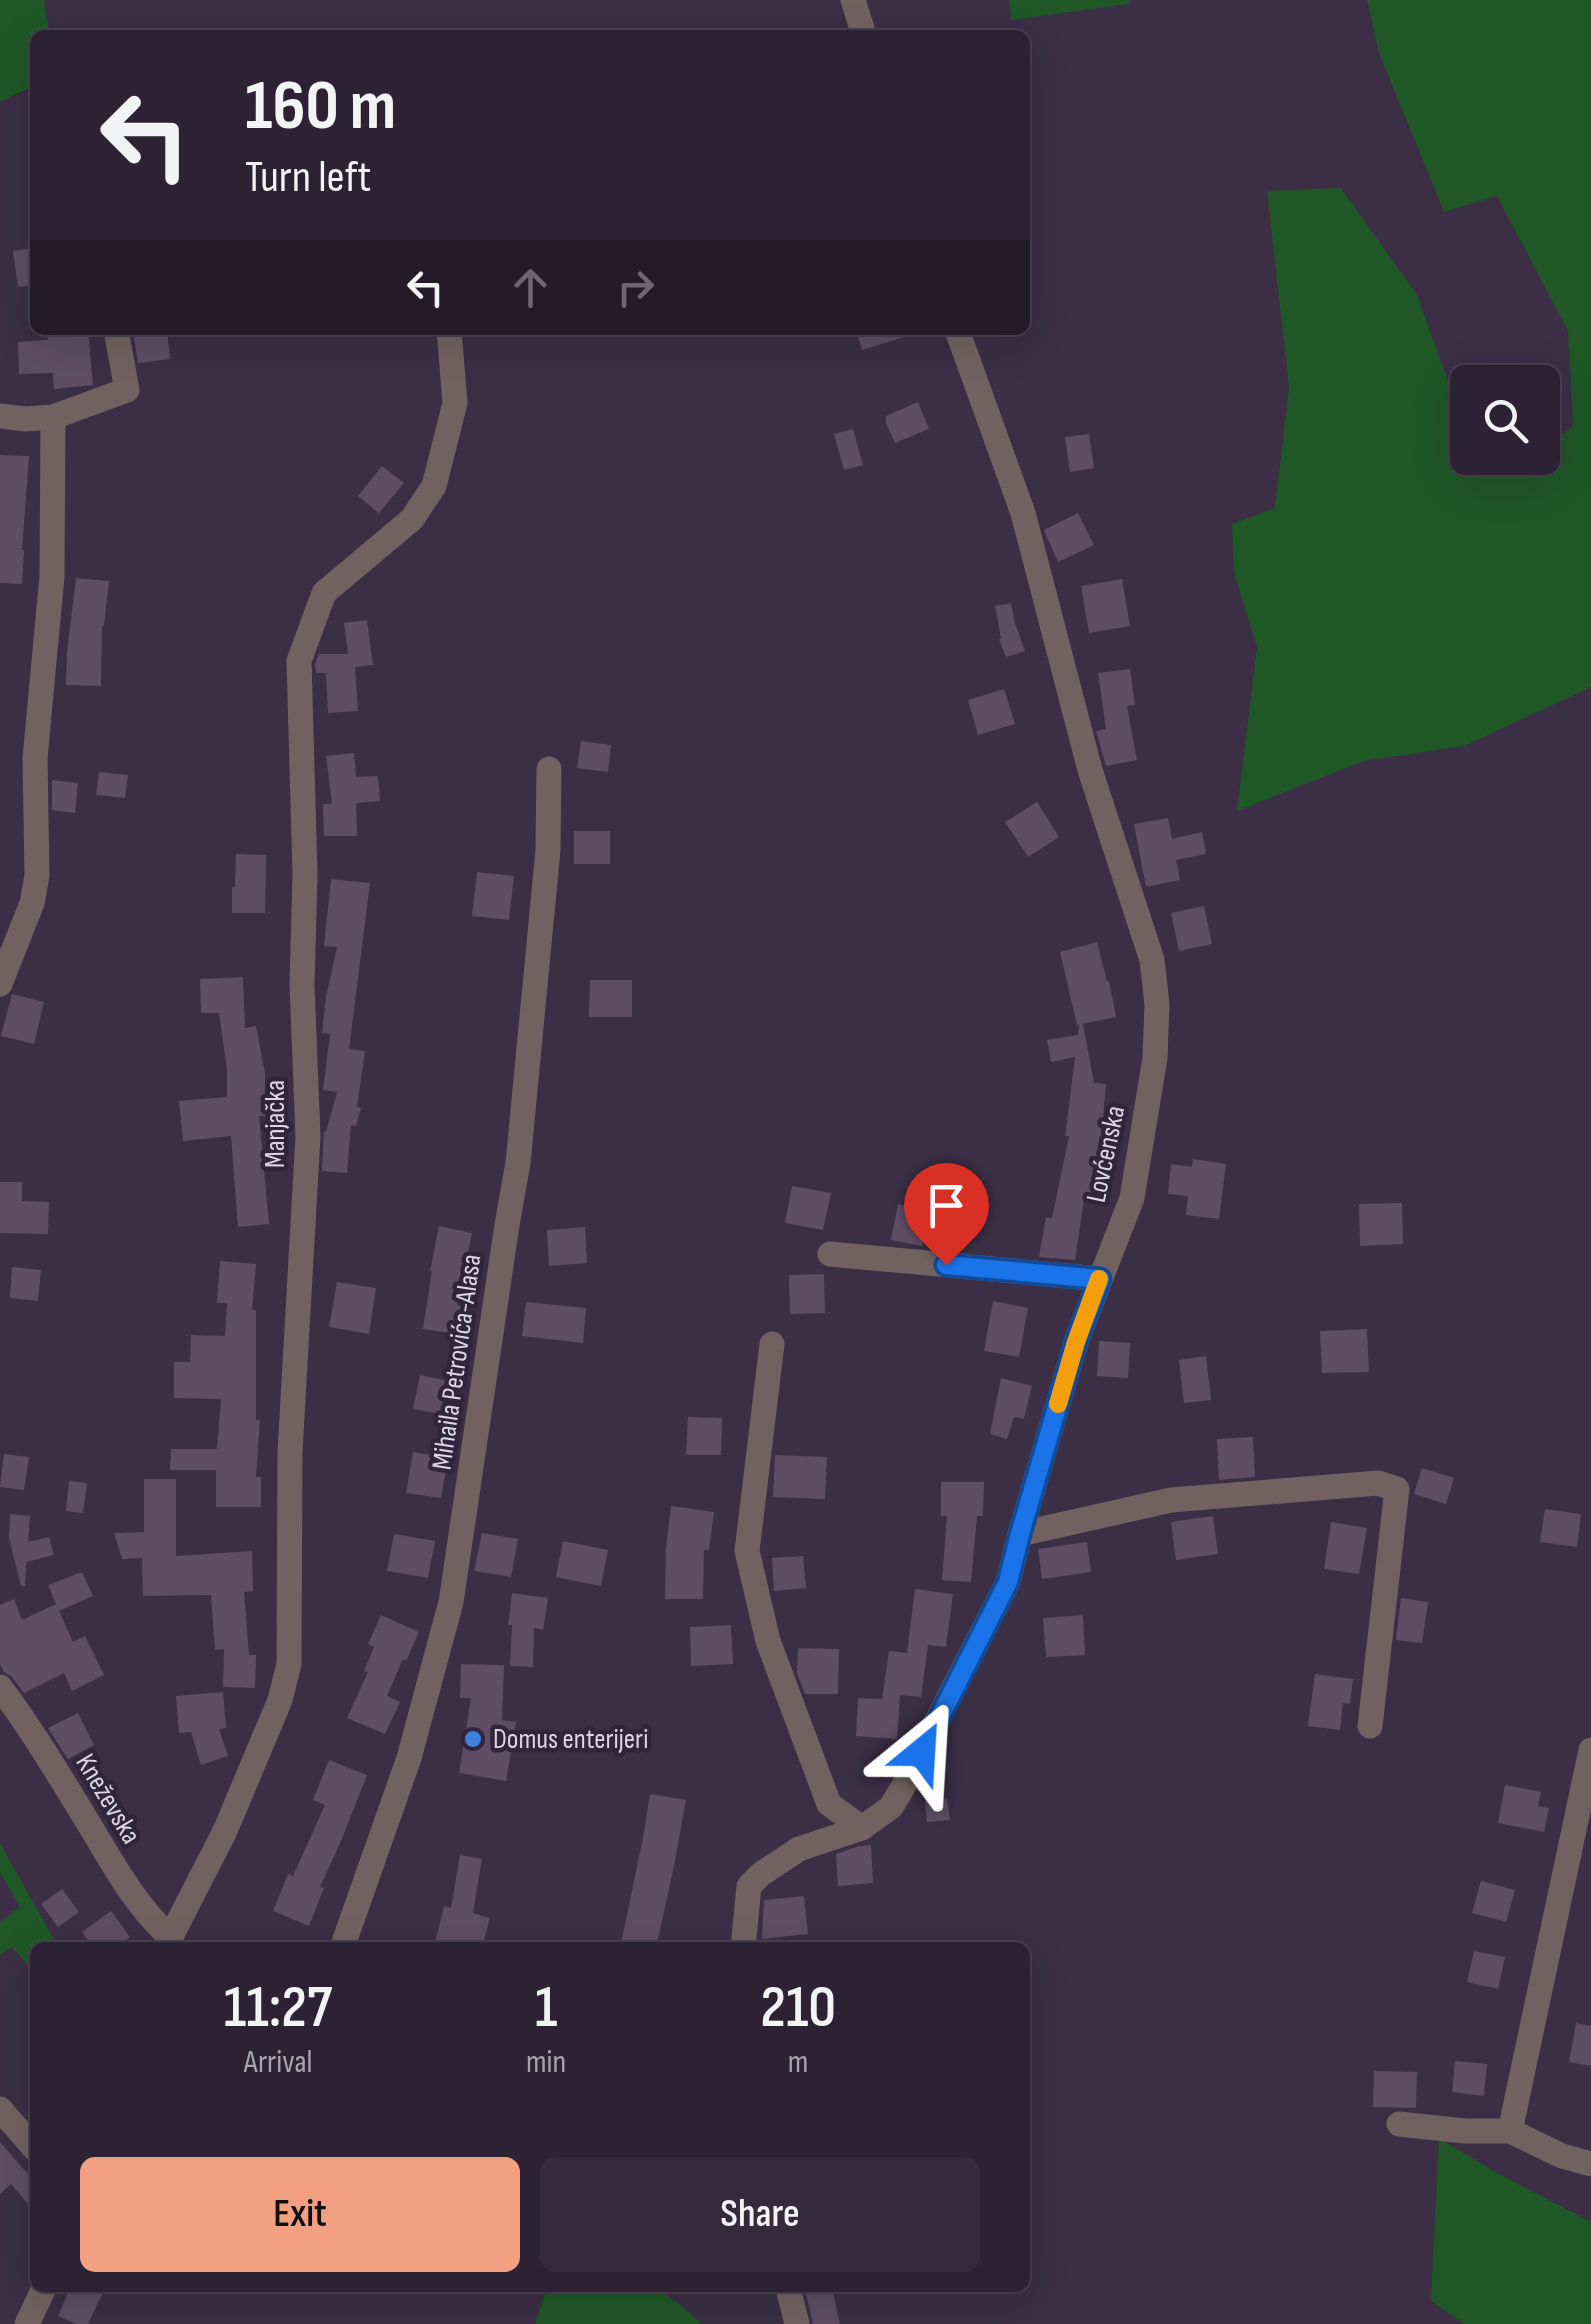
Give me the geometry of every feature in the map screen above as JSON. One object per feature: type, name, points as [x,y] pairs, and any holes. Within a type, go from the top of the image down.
[{"type":"street","points":[[853,0],[862,30]]},
{"type":"street","points":[[0,416],[52,417],[127,390],[117,335]]},
{"type":"street","name":"Manjačka","points":[[168,1942],[225,1832],[280,1700],[290,1664],[290,1452],[308,1136],[298,661],[324,593],[412,519],[434,486],[456,403],[449,335]]},
{"type":"street","name":"Lovćenska","points":[[744,1942],[749,1886],[761,1874],[799,1848],[862,1828],[890,1807],[1008,1582],[1076,1342],[1132,1198],[1156,1058],[1158,1004],[1152,960],[1090,770],[1023,513],[960,335]]},
{"type":"street","points":[[0,984],[36,889],[35,758],[52,576],[52,417]]},
{"type":"street","name":"Mihaila Petrovića-Alasa","points":[[344,1942],[409,1758],[450,1602],[518,1163],[548,850],[550,769]]},
{"type":"street","points":[[830,1254],[1100,1279]]},
{"type":"street","points":[[772,1344],[747,1551],[768,1640],[830,1804],[862,1828]]},
{"type":"street","points":[[1020,1534],[1171,1500],[1378,1483],[1397,1489],[1370,1726]]},
{"type":"street","name":"Kneževska","points":[[0,1687],[23,1717],[125,1885],[168,1942]]},
{"type":"street","points":[[1510,2131],[1591,1750]]},
{"type":"street","points":[[0,2109],[30,2143]]},
{"type":"street","points":[[1400,2124],[1510,2131],[1562,2156],[1591,2164]]},
{"type":"street","points":[[28,2324],[42,2292]]},
{"type":"street","points":[[789,2292],[797,2324]]},
{"type":"green space","points":[[0,0],[44,0],[49,30],[30,30],[30,87],[0,102]]},
{"type":"green space","points":[[1009,0],[1129,0],[1129,4],[1011,20]]},
{"type":"green space","points":[[1367,0],[1591,0],[1591,687],[1464,746],[1364,761],[1237,811],[1257,647],[1234,573],[1232,524],[1275,508],[1289,387],[1267,191],[1341,188],[1417,295],[1450,387],[1450,475],[1560,475],[1560,436],[1573,426],[1568,331],[1497,196],[1444,212],[1379,53]]},
{"type":"green space","points":[[0,1843],[55,1942],[30,1942],[30,1968],[12,1947],[0,1955],[0,1922],[20,1907],[0,1873]]},
{"type":"green space","points":[[1439,2138],[1591,2222],[1591,2324],[1464,2324],[1431,2301]]},
{"type":"green space","points":[[546,2292],[662,2292],[702,2324],[535,2324]]},
{"type":"building","points":[[30,249],[30,286],[18,287],[13,251]]},
{"type":"building","points":[[48,335],[88,335],[93,385],[54,389],[53,373],[19,374],[18,342],[48,340]]},
{"type":"building","points":[[134,335],[168,335],[170,359],[138,363]]},
{"type":"building","points":[[858,335],[911,335],[862,350]]},
{"type":"building","points":[[918,402],[929,429],[895,443],[886,416]]},
{"type":"building","points":[[853,429],[863,465],[844,470],[834,434]]},
{"type":"building","points":[[1089,434],[1094,468],[1070,472],[1065,437]]},
{"type":"building","points":[[0,455],[29,456],[22,584],[0,583]]},
{"type":"building","points":[[382,466],[404,483],[379,513],[358,496]]},
{"type":"building","points":[[1078,513],[1094,545],[1058,562],[1044,530]]},
{"type":"building","points":[[76,578],[109,581],[102,626],[101,686],[66,685]]},
{"type":"building","points":[[1122,579],[1130,626],[1089,633],[1081,586]]},
{"type":"building","points":[[1011,603],[1025,651],[1006,657],[999,639],[995,606]]},
{"type":"building","points":[[367,620],[373,665],[355,667],[358,711],[328,713],[326,673],[316,673],[319,654],[348,654],[344,623]]},
{"type":"building","points":[[1130,669],[1135,705],[1127,706],[1137,760],[1106,766],[1096,731],[1106,729],[1098,673]]},
{"type":"building","points":[[1004,689],[1015,724],[978,735],[968,700]]},
{"type":"building","points":[[581,741],[611,745],[608,772],[577,768]]},
{"type":"building","points":[[354,753],[356,777],[378,776],[380,801],[356,803],[357,836],[324,836],[323,804],[332,804],[326,756]]},
{"type":"building","points":[[99,772],[128,775],[125,798],[96,795]]},
{"type":"building","points":[[52,780],[78,783],[75,813],[52,810]]},
{"type":"building","points":[[1037,802],[1059,837],[1028,857],[1005,822]]},
{"type":"building","points":[[1168,818],[1172,839],[1202,832],[1206,854],[1176,860],[1180,880],[1146,887],[1134,824]]},
{"type":"building","points":[[574,831],[610,831],[610,864],[574,864]]},
{"type":"building","points":[[236,854],[266,855],[265,913],[232,913]]},
{"type":"building","points":[[477,872],[514,876],[509,920],[472,916]]},
{"type":"building","points":[[331,879],[370,883],[349,1049],[365,1051],[357,1107],[361,1108],[356,1126],[351,1125],[347,1173],[322,1171],[324,1131],[337,1092],[323,1090],[330,1034],[322,1033],[337,947],[324,946]]},
{"type":"building","points":[[1204,906],[1212,944],[1179,951],[1171,913]]},
{"type":"building","points":[[1097,942],[1116,1017],[1077,1025],[1060,952]]},
{"type":"building","points":[[243,977],[245,1028],[256,1026],[265,1073],[265,1116],[259,1116],[269,1224],[238,1227],[231,1136],[183,1141],[179,1101],[227,1097],[219,1013],[201,1013],[200,979]]},
{"type":"building","points":[[590,980],[632,980],[632,1017],[589,1017]]},
{"type":"building","points":[[12,994],[44,1002],[34,1044],[1,1036]]},
{"type":"building","points":[[1079,1024],[1083,1024],[1094,1083],[1106,1084],[1099,1163],[1091,1201],[1084,1200],[1075,1260],[1039,1257],[1046,1217],[1052,1218],[1069,1136],[1065,1136],[1075,1057],[1051,1062],[1047,1040],[1078,1035]]},
{"type":"building","points":[[1193,1159],[1226,1164],[1219,1219],[1186,1215],[1188,1196],[1168,1194],[1171,1164],[1192,1167]]},
{"type":"building","points":[[0,1182],[22,1182],[22,1201],[49,1202],[48,1234],[0,1233]]},
{"type":"building","points":[[792,1186],[831,1193],[823,1230],[785,1223]]},
{"type":"building","points":[[1402,1203],[1403,1244],[1360,1246],[1359,1204]]},
{"type":"building","points":[[898,1204],[929,1210],[922,1246],[891,1240]]},
{"type":"building","points":[[439,1226],[472,1233],[457,1305],[461,1306],[457,1334],[423,1329]]},
{"type":"building","points":[[585,1227],[587,1263],[549,1266],[547,1230]]},
{"type":"building","points":[[220,1261],[256,1264],[252,1310],[256,1310],[256,1420],[260,1420],[256,1477],[261,1477],[261,1507],[216,1507],[216,1470],[170,1470],[171,1449],[217,1449],[221,1399],[174,1398],[174,1362],[190,1362],[191,1335],[225,1336],[227,1303],[217,1303]]},
{"type":"building","points":[[12,1267],[41,1270],[38,1301],[10,1298]]},
{"type":"building","points":[[824,1274],[825,1313],[790,1314],[789,1275]]},
{"type":"building","points":[[337,1282],[376,1288],[369,1334],[329,1327]]},
{"type":"building","points":[[993,1301],[1028,1308],[1019,1357],[984,1351]]},
{"type":"building","points":[[526,1302],[586,1308],[583,1343],[522,1336]]},
{"type":"building","points":[[1367,1329],[1369,1372],[1322,1373],[1320,1331]]},
{"type":"building","points":[[1099,1341],[1130,1343],[1128,1378],[1097,1376]]},
{"type":"building","points":[[1206,1356],[1211,1400],[1184,1403],[1179,1360]]},
{"type":"building","points":[[420,1375],[448,1381],[440,1414],[413,1409]]},
{"type":"building","points":[[1001,1378],[1032,1386],[1024,1419],[1014,1417],[1007,1439],[990,1434]]},
{"type":"building","points":[[688,1417],[722,1418],[721,1455],[686,1455]]},
{"type":"building","points":[[1253,1437],[1255,1477],[1219,1480],[1217,1439]]},
{"type":"building","points":[[413,1452],[448,1458],[441,1498],[406,1493]]},
{"type":"building","points":[[4,1454],[29,1457],[24,1490],[0,1487]]},
{"type":"building","points":[[775,1455],[827,1457],[825,1499],[773,1497]]},
{"type":"building","points":[[1422,1468],[1454,1478],[1446,1504],[1414,1494]]},
{"type":"building","points":[[144,1479],[176,1479],[176,1556],[252,1551],[253,1591],[244,1592],[249,1655],[256,1655],[255,1688],[223,1687],[224,1649],[215,1650],[211,1595],[143,1596],[142,1558],[122,1559],[114,1533],[144,1532]]},
{"type":"building","points":[[69,1481],[87,1483],[83,1513],[66,1511]]},
{"type":"building","points":[[941,1482],[984,1482],[983,1516],[977,1516],[971,1582],[942,1580],[947,1516],[941,1516]]},
{"type":"building","points":[[671,1506],[714,1512],[709,1550],[704,1550],[703,1599],[665,1599]]},
{"type":"building","points":[[1545,1509],[1581,1514],[1577,1547],[1540,1542]]},
{"type":"building","points":[[10,1514],[30,1516],[28,1542],[49,1537],[54,1555],[26,1562],[25,1586],[21,1586],[9,1538]]},
{"type":"building","points":[[1213,1516],[1218,1554],[1176,1560],[1171,1522]]},
{"type":"building","points":[[1331,1522],[1367,1528],[1359,1574],[1324,1569]]},
{"type":"building","points":[[482,1533],[518,1539],[511,1577],[474,1571]]},
{"type":"building","points":[[394,1534],[435,1541],[428,1578],[387,1571]]},
{"type":"building","points":[[563,1541],[608,1550],[601,1586],[556,1577]]},
{"type":"building","points":[[1087,1542],[1091,1572],[1042,1579],[1038,1549]]},
{"type":"building","points":[[803,1556],[806,1588],[774,1591],[772,1558]]},
{"type":"building","points":[[82,1572],[93,1596],[59,1611],[48,1585]]},
{"type":"building","points":[[915,1589],[953,1594],[946,1647],[928,1645],[921,1697],[900,1695],[897,1739],[856,1736],[858,1698],[882,1699],[889,1651],[907,1653]]},
{"type":"building","points":[[512,1593],[548,1598],[543,1630],[534,1628],[533,1667],[510,1666],[512,1625],[508,1625]]},
{"type":"building","points":[[1401,1598],[1428,1602],[1422,1643],[1396,1640]]},
{"type":"building","points":[[14,1599],[22,1620],[56,1604],[73,1642],[85,1636],[104,1675],[72,1691],[64,1673],[24,1693],[0,1664],[0,1605]]},
{"type":"building","points":[[381,1615],[419,1632],[387,1696],[400,1702],[385,1734],[347,1718],[368,1672],[364,1671],[374,1647],[368,1644]]},
{"type":"building","points":[[1083,1615],[1085,1655],[1046,1657],[1043,1618]]},
{"type":"building","points":[[731,1625],[733,1664],[691,1666],[690,1627]]},
{"type":"building","points":[[798,1648],[839,1649],[838,1694],[805,1694],[797,1673]]},
{"type":"building","points":[[461,1664],[504,1665],[502,1720],[516,1722],[506,1781],[459,1773],[471,1698],[460,1698]]},
{"type":"building","points":[[1315,1674],[1353,1679],[1350,1704],[1343,1703],[1340,1730],[1308,1726]]},
{"type":"building","points":[[223,1692],[226,1728],[219,1729],[228,1756],[201,1765],[191,1732],[179,1733],[176,1696]]},
{"type":"building","points":[[78,1713],[94,1745],[68,1759],[48,1728]]},
{"type":"building","points":[[329,1760],[367,1775],[320,1887],[324,1888],[309,1926],[273,1911],[325,1805],[313,1800]]},
{"type":"building","points":[[1505,1785],[1541,1792],[1538,1806],[1549,1808],[1544,1832],[1498,1823]]},
{"type":"building","points":[[650,1794],[686,1800],[657,1942],[621,1942]]},
{"type":"building","points":[[947,1798],[950,1820],[927,1822],[925,1801]]},
{"type":"building","points":[[871,1845],[873,1883],[838,1886],[836,1854]]},
{"type":"building","points":[[460,1855],[482,1859],[473,1913],[490,1918],[484,1942],[435,1942],[444,1906],[451,1908]]},
{"type":"building","points":[[1481,1881],[1515,1890],[1506,1922],[1472,1913]]},
{"type":"building","points":[[62,1889],[79,1912],[58,1927],[41,1904]]},
{"type":"building","points":[[804,1896],[808,1934],[762,1939],[764,1900]]},
{"type":"building","points":[[111,1911],[130,1937],[124,1942],[90,1942],[82,1932]]},
{"type":"building","points":[[1474,1951],[1505,1957],[1498,1989],[1467,1982]]},
{"type":"building","points":[[1576,2023],[1591,2026],[1591,2066],[1569,2062]]},
{"type":"building","points":[[1455,2061],[1487,2064],[1484,2096],[1452,2092]]},
{"type":"building","points":[[1374,2071],[1417,2072],[1416,2108],[1373,2107]]},
{"type":"building","points":[[0,2142],[30,2176],[30,2206],[11,2184],[0,2194]]},
{"type":"building","points":[[68,2292],[103,2292],[88,2324],[76,2324],[58,2316]]},
{"type":"building","points":[[806,2292],[833,2292],[840,2324],[813,2324]]},
{"type":"slow traffic","points":[[1058,1404],[1099,1279]]},
{"type":"place","name":"Domus enterijeri","points":[[473,1739]]},
{"type":"route","points":[[922,1752],[1008,1582],[1076,1342],[1100,1279],[946,1265]]}]
